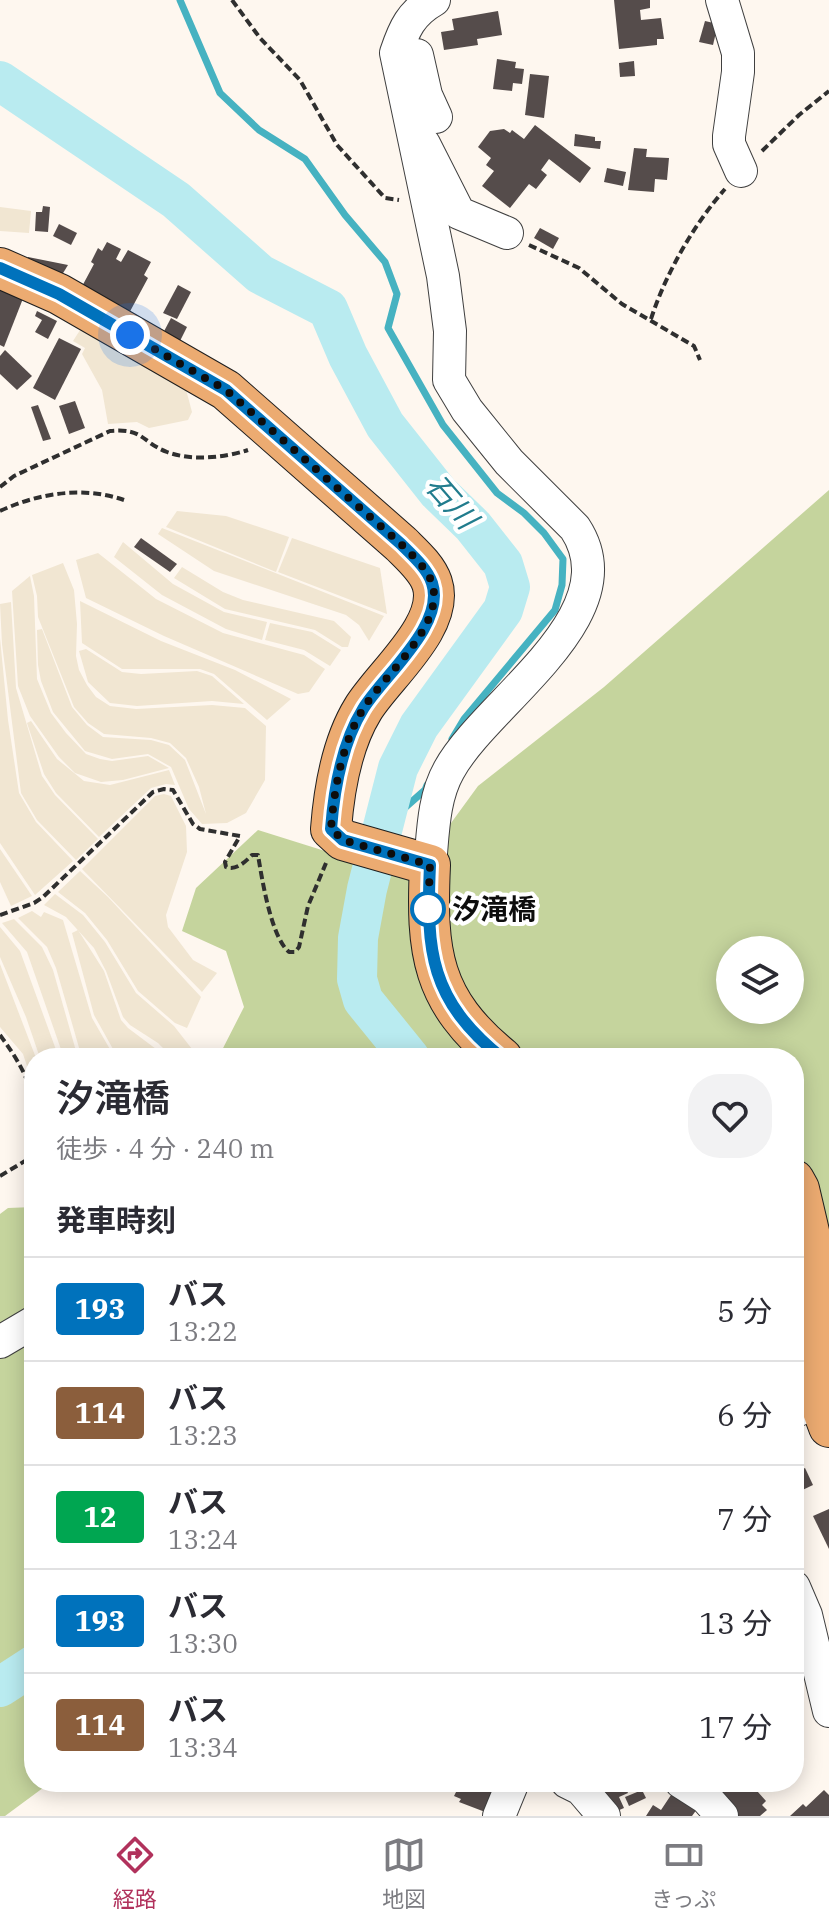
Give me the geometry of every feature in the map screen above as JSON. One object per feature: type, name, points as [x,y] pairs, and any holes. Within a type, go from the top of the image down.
[{"type":"main road","points":[[0,268],[59,294],[226,390],[421,565],[432,583],[434,609],[422,633],[362,711],[343,758],[331,829],[339,837],[426,864],[430,951],[440,981],[456,1013],[490,1048]]},
{"type":"main road","points":[[804,1210],[810,1236],[804,1300]]},
{"type":"main road","points":[[804,1351],[814,1413]]},
{"type":"street","points":[[434,0],[415,12],[396,53],[423,121],[429,150],[459,213],[507,233]]},
{"type":"street","points":[[722,0],[738,53],[729,144],[741,171]]},
{"type":"street","points":[[423,121],[425,199],[449,307],[449,380],[467,410],[509,462],[575,528],[582,539],[589,582],[576,616],[555,647],[474,735],[448,771],[436,806],[426,864]]},
{"type":"street","points":[[0,1342],[24,1328]]},
{"type":"street","points":[[804,1610],[829,1711]]},
{"type":"street","points":[[499,1816],[509,1792]]},
{"type":"street","points":[[583,1792],[604,1816]]},
{"type":"street","points":[[697,1792],[722,1816]]},
{"type":"path","points":[[232,0],[260,38],[300,80],[337,145],[368,181],[385,198],[425,199]]},
{"type":"path","points":[[507,233],[579,268],[622,304],[694,346],[700,360]]},
{"type":"path","points":[[0,487],[14,476],[110,431],[126,429],[136,432],[166,452],[186,457],[240,452],[268,443],[277,434]]},
{"type":"path","points":[[0,511],[36,497],[61,493],[96,494],[124,500]]},
{"type":"path","points":[[0,915],[43,897],[153,792],[173,790],[188,817],[200,829],[240,836],[225,862],[226,867],[231,869],[243,864],[252,855],[258,855],[267,899],[281,940],[289,952],[295,952],[322,868],[339,837]]},
{"type":"path","points":[[0,1035],[17,1057],[24,1074]]},
{"type":"path","points":[[0,1176],[24,1162]]},
{"type":"shaded area","points":[[0,207],[31,211],[29,233],[0,231]]},
{"type":"shaded area","points":[[84,324],[184,382],[192,412],[188,420],[149,428],[137,422],[108,424],[102,390],[82,354],[85,348],[73,341]]},
{"type":"shaded area","points":[[177,511],[226,516],[289,537],[276,572],[166,527]]},
{"type":"shaded area","points":[[162,528],[384,616],[369,641],[359,625],[346,615],[214,571],[158,534]]},
{"type":"shaded area","points":[[292,538],[380,568],[387,614],[278,572]]},
{"type":"shaded area","points":[[123,542],[173,584],[224,612],[267,622],[262,640],[226,629],[162,595],[114,557]]},
{"type":"shaded area","points":[[98,553],[156,599],[223,633],[304,655],[325,669],[309,692],[298,694],[164,636],[86,598],[76,560]]},
{"type":"shaded area","points":[[63,563],[74,590],[79,670],[96,697],[110,706],[136,709],[212,705],[245,708],[266,726],[265,780],[246,813],[227,823],[202,824],[189,809],[171,767],[148,754],[112,759],[85,751],[53,712],[38,665],[37,630],[42,629],[72,707],[87,725],[103,737],[151,740],[169,745],[185,760],[206,814],[199,787],[186,758],[170,743],[151,738],[104,734],[88,723],[74,707],[38,617],[32,575]]},
{"type":"shaded area","points":[[182,567],[223,592],[243,600],[334,621],[351,637],[348,647],[342,647],[315,630],[225,609],[174,578]]},
{"type":"shaded area","points":[[30,576],[34,596],[37,679],[51,713],[86,754],[112,761],[148,756],[169,768],[123,780],[101,782],[75,773],[59,757],[30,716],[18,686],[12,591]]},
{"type":"shaded area","points":[[80,601],[161,641],[235,670],[291,699],[267,720],[214,674],[200,669],[122,669],[82,643]]},
{"type":"shaded area","points":[[11,602],[16,688],[42,776],[55,795],[98,839],[76,860],[37,820],[21,793],[2,644],[0,604]]},
{"type":"shaded area","points":[[270,623],[312,632],[341,650],[330,666],[304,650],[265,640]]},
{"type":"shaded area","points":[[0,638],[19,793],[36,822],[73,861],[35,895],[0,843]]},
{"type":"shaded area","points":[[86,649],[122,672],[197,671],[212,676],[244,704],[212,701],[137,706],[110,703],[88,682],[79,651]]},
{"type":"shaded area","points":[[31,721],[57,759],[84,781],[110,785],[169,770],[175,785],[151,788],[99,837],[56,793],[44,774],[27,723]]},
{"type":"shaded area","points":[[155,796],[171,796],[186,826],[187,852],[166,915],[168,927],[193,960],[217,973],[202,992],[82,869]]},
{"type":"shaded area","points":[[0,849],[32,896],[11,906],[0,882]]},
{"type":"shaded area","points":[[80,871],[201,997],[187,1028],[175,1023],[138,991],[107,940],[85,913],[58,892]]},
{"type":"shaded area","points":[[55,894],[83,915],[105,942],[136,993],[174,1026],[191,1048],[163,1048],[130,1025],[123,1017],[94,948],[66,917],[44,905]]},
{"type":"shaded area","points":[[32,911],[41,917],[44,912],[63,920],[92,1018],[109,1048],[79,1048],[47,947],[18,918]]},
{"type":"shaded area","points":[[14,919],[42,947],[53,970],[75,1048],[61,1048],[27,952],[2,923]]},
{"type":"shaded area","points":[[0,927],[20,951],[55,1048],[37,1048],[0,957]]},
{"type":"shaded area","points":[[78,930],[104,971],[121,1020],[155,1048],[112,1048],[94,1015],[72,933]]},
{"type":"shaded area","points":[[0,964],[32,1048],[24,1048],[24,1057],[0,1027]]},
{"type":"green space","points":[[829,490],[829,1397],[804,1399],[804,1048],[223,1048],[244,1007],[226,951],[182,931],[196,888],[258,830],[411,878],[478,786],[604,687]]},
{"type":"green space","points":[[24,1207],[24,1792],[37,1792],[5,1816],[0,1816],[0,1214],[8,1208]]},
{"type":"building","points":[[614,0],[650,0],[650,8],[640,10],[641,20],[661,18],[664,39],[657,39],[657,45],[619,49]]},
{"type":"building","points":[[498,11],[502,35],[477,39],[478,45],[444,50],[441,32],[454,30],[452,19]]},
{"type":"building","points":[[705,21],[718,24],[713,45],[699,42]]},
{"type":"building","points":[[497,59],[516,62],[515,68],[524,69],[522,84],[513,83],[512,91],[493,89]]},
{"type":"building","points":[[634,61],[635,76],[620,77],[619,63]]},
{"type":"building","points":[[530,74],[549,76],[544,118],[525,115]]},
{"type":"building","points":[[535,125],[591,168],[580,183],[549,159],[541,170],[547,175],[536,189],[529,184],[510,208],[482,186],[494,171],[486,165],[491,158],[478,147],[490,131],[504,129],[510,133],[512,130],[524,139]]},
{"type":"building","points":[[575,134],[595,137],[595,141],[601,141],[600,149],[574,146]]},
{"type":"building","points":[[634,148],[647,149],[646,157],[669,158],[667,180],[655,179],[654,192],[628,190]]},
{"type":"building","points":[[607,168],[626,172],[623,186],[604,182]]},
{"type":"building","points":[[43,206],[50,207],[48,232],[35,231],[36,212],[42,212]]},
{"type":"building","points":[[59,224],[77,233],[71,245],[53,236]]},
{"type":"building","points":[[540,228],[559,238],[553,249],[534,238]]},
{"type":"building","points":[[107,242],[121,249],[116,259],[121,262],[128,250],[151,262],[144,275],[148,278],[127,317],[79,292],[94,264],[91,262],[98,248],[102,251]]},
{"type":"building","points":[[28,257],[68,265],[60,278],[25,264]]},
{"type":"building","points":[[178,285],[191,292],[177,319],[163,313]]},
{"type":"building","points":[[0,287],[24,296],[4,347],[0,345]]},
{"type":"building","points":[[37,311],[57,321],[48,339],[35,332],[42,320],[35,316]]},
{"type":"building","points":[[171,318],[187,327],[178,345],[161,337]]},
{"type":"building","points":[[59,338],[81,349],[55,400],[33,388]]},
{"type":"building","points":[[5,350],[32,376],[17,390],[0,374],[0,356]]},
{"type":"building","points":[[75,401],[85,428],[69,434],[59,406]]},
{"type":"building","points":[[38,405],[51,439],[43,441],[31,407]]},
{"type":"building","points":[[141,538],[177,564],[170,572],[134,547]]},
{"type":"building","points":[[804,1468],[813,1485],[804,1489]]},
{"type":"building","points":[[829,1509],[829,1549],[813,1516]]},
{"type":"building","points":[[824,1790],[829,1795],[829,1816],[790,1816],[803,1804],[806,1807]]},
{"type":"building","points":[[456,1792],[501,1792],[493,1815],[459,1802],[461,1799],[454,1796]]},
{"type":"building","points":[[596,1792],[628,1792],[619,1797],[624,1808],[610,1814]]},
{"type":"building","points":[[643,1792],[646,1798],[629,1806],[625,1797]]},
{"type":"building","points":[[673,1792],[680,1792],[700,1805],[692,1816],[646,1816],[653,1805],[661,1810]]},
{"type":"building","points":[[719,1792],[758,1792],[766,1801],[762,1805],[767,1810],[760,1816],[732,1816]]},
{"type":"waterway","points":[[180,0],[220,93],[259,130],[305,159],[345,215],[385,262],[397,294],[388,328],[443,425],[497,493],[524,513],[563,559],[562,585],[555,610],[464,719],[452,739]]},
{"type":"waterway","name":"石川","points":[[0,81],[176,200],[260,274],[328,309],[348,356],[385,425],[438,492],[473,526],[503,564],[510,587],[503,610],[419,726],[398,768],[367,889],[358,938],[357,979],[363,1000],[402,1048]]},
{"type":"waterway","points":[[383,827],[427,785]]},
{"type":"waterway","name":"石川","points":[[0,1687],[24,1671]]},
{"type":"bus line","name":"193","points":[[0,268],[59,294],[226,390],[421,565],[432,583],[434,609],[422,633],[362,711],[343,758],[331,829],[343,840],[430,865],[430,951],[456,1013],[490,1048]]},
{"type":"place","name":"汐滝橋","points":[[428,909]]},
{"type":"route","points":[[130,335],[226,390],[401,544],[421,565],[432,583],[434,609],[422,633],[362,711],[343,758],[331,829],[343,840],[430,865],[428,912],[428,909]]}]
